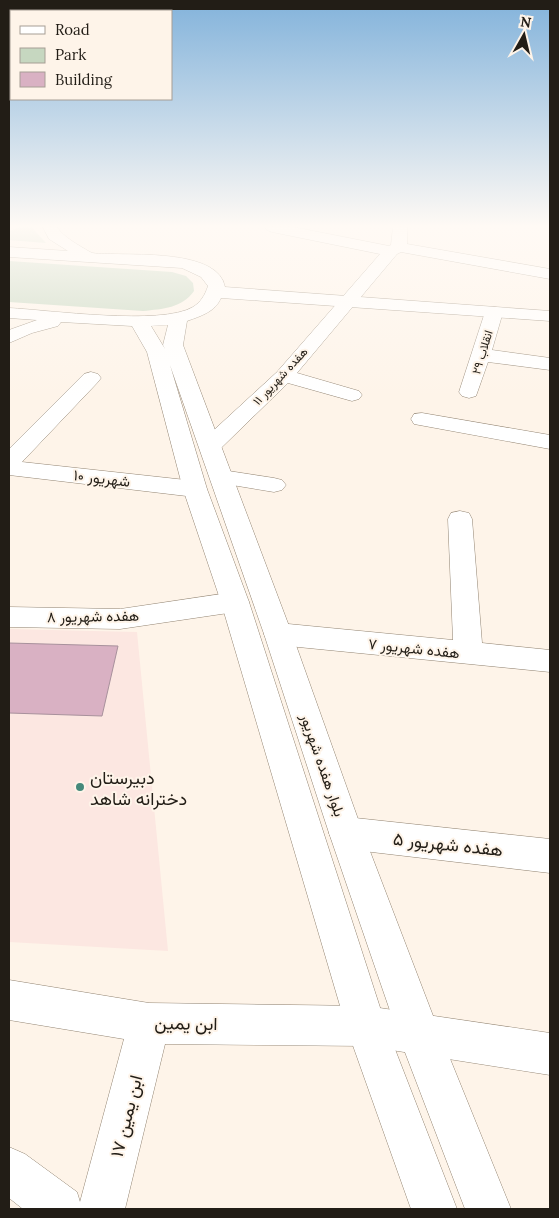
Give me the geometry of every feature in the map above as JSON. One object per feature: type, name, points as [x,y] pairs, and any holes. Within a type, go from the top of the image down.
[{"type":"main road","points":[[9,313],[139,322],[179,318],[200,310],[208,304],[216,292],[216,284]]},
{"type":"main road","name":"هفده شهریور ۱۱","points":[[210,446],[284,376],[363,284]]},
{"type":"main road","points":[[216,292],[550,316]]},
{"type":"main road","name":"انقلاب ۲۹","points":[[469,392],[494,312]]},
{"type":"main road","points":[[9,337],[25,329],[70,317]]},
{"type":"main road","name":"بلوار هفده شهریور","points":[[179,318],[173,345],[210,446],[208,483],[235,602],[366,1026],[434,1209]]},
{"type":"main road","name":"بلوار هفده شهریور","points":[[139,322],[157,352],[208,483],[278,634],[346,833],[418,1034],[488,1209]]},
{"type":"main road","points":[[482,355],[550,364]]},
{"type":"main road","points":[[284,376],[352,395]]},
{"type":"main road","points":[[9,462],[91,378]]},
{"type":"main road","points":[[422,420],[550,442]]},
{"type":"main road","name":"شهریور ۱۰","points":[[9,468],[208,483],[274,484]]},
{"type":"main road","points":[[460,519],[468,653]]},
{"type":"main road","name":"هفده شهریور ۸","points":[[9,617],[120,619],[235,602]]},
{"type":"main road","name":"هفده شهریور ۷","points":[[278,634],[550,661]]},
{"type":"main road","name":"هفده شهریور ۵","points":[[346,833],[550,856]]},
{"type":"main road","name":"ابن یمین","points":[[9,1000],[149,1023],[366,1026],[418,1034]]},
{"type":"main road","name":"ابن یمین ۱۷","points":[[102,1209],[149,1023]]},
{"type":"main road","points":[[418,1034],[550,1054]]},
{"type":"main road","points":[[9,1170],[60,1209]]},
{"type":"shaded area","name":"دبیرستان دخترانه شاهد","points":[[9,629],[137,632],[168,951],[9,942]]},
{"type":"green space","points":[[9,284],[193,284],[194,291],[184,301],[172,307],[143,311],[9,302]]},
{"type":"building","points":[[9,643],[118,646],[102,716],[9,713]]},
{"type":"place","name":"دبیرستان دخترانه شاهد","points":[[80,787]]}]
